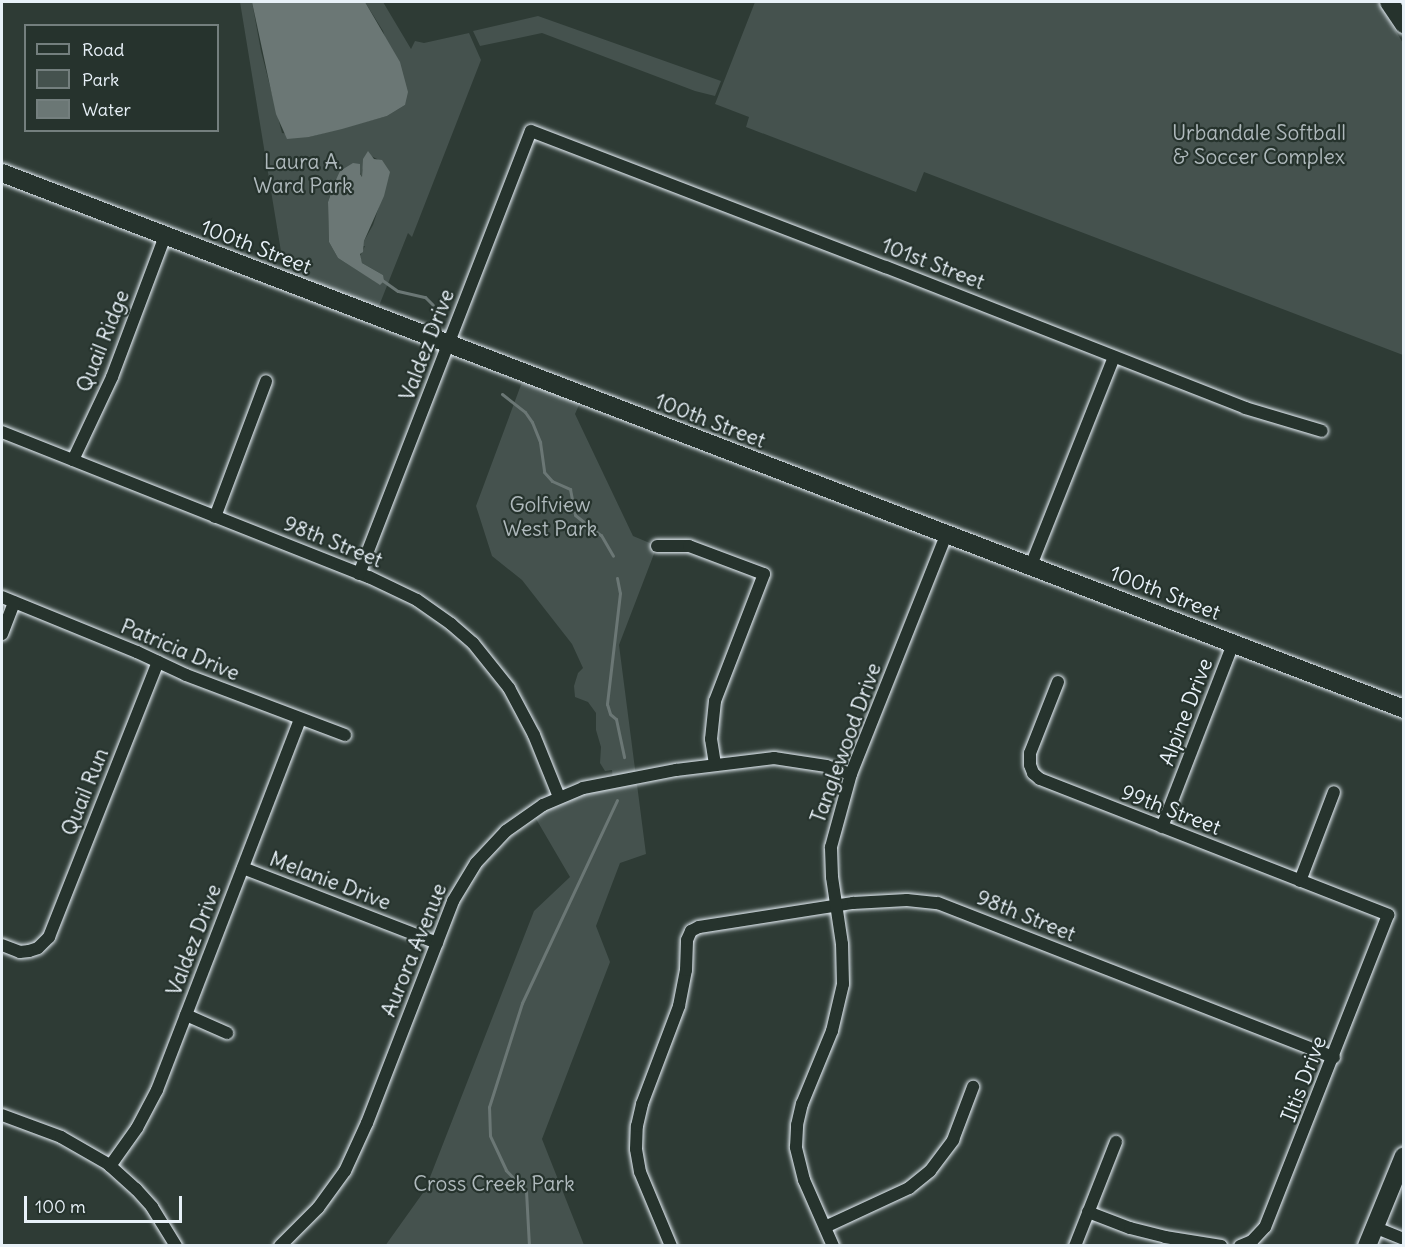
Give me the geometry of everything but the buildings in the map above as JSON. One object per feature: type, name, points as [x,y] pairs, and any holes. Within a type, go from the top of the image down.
[{"type":"street","points":[[1389,2],[1404,24]]},
{"type":"street","name":"Valdez Drive","points":[[359,574],[531,131]]},
{"type":"street","name":"101st Street","points":[[531,131],[1245,408],[1322,430]]},
{"type":"street","name":"100th Street","points":[[2,173],[1030,568],[1404,709]]},
{"type":"street","name":"Quail Ridge","points":[[73,460],[112,377],[165,236]]},
{"type":"street","points":[[1030,568],[1114,357]]},
{"type":"street","points":[[215,517],[266,381]]},
{"type":"street","name":"98th Street","points":[[2,432],[359,574],[397,590],[434,612],[473,643],[492,665],[524,713],[559,797]]},
{"type":"street","name":"Tanglewood Drive","points":[[833,1245],[800,1168],[796,1147],[797,1125],[840,1004],[844,964],[831,847],[851,774],[946,535]]},
{"type":"street","points":[[657,546],[689,546],[764,574],[715,701],[711,733],[715,765]]},
{"type":"street","name":"Patricia Drive","points":[[2,597],[300,720],[345,735]]},
{"type":"street","points":[[2,634],[14,602]]},
{"type":"street","name":"Alpine Drive","points":[[1162,827],[1233,644]]},
{"type":"street","name":"Quail Run","points":[[2,945],[20,952],[29,951],[43,945],[49,937],[158,662]]},
{"type":"street","name":"99th Street","points":[[1058,682],[1030,753],[1033,773],[1050,784],[1388,915]]},
{"type":"street","name":"Valdez Drive","points":[[110,1166],[136,1128],[157,1090],[300,720]]},
{"type":"street","name":"Aurora Avenue","points":[[280,1245],[318,1208],[357,1148],[453,901],[476,863],[515,824],[559,797],[603,784],[715,765],[774,758],[818,764],[851,774]]},
{"type":"street","points":[[1300,881],[1334,792]]},
{"type":"street","name":"Melanie Drive","points":[[243,868],[437,943]]},
{"type":"street","name":"98th Street","points":[[671,1245],[640,1172],[636,1149],[637,1126],[642,1104],[679,1006],[686,970],[687,940],[691,933],[699,927],[837,906],[907,900],[938,903],[1334,1057]]},
{"type":"street","name":"Iltis Drive","points":[[1240,1245],[1252,1241],[1265,1227],[1334,1057],[1388,915]]},
{"type":"street","points":[[186,1015],[227,1033]]},
{"type":"street","points":[[825,1227],[909,1188],[930,1171],[953,1140],[973,1087]]},
{"type":"street","points":[[2,1115],[61,1137],[110,1166],[152,1207],[176,1245]]},
{"type":"street","points":[[1075,1245],[1116,1142]]},
{"type":"street","points":[[1380,1235],[1404,1155]]},
{"type":"street","points":[[1367,1245],[1380,1235],[1404,1186]]},
{"type":"street","points":[[1088,1212],[1138,1230],[1221,1245]]},
{"type":"street","points":[[1380,1235],[1404,1239]]},
{"type":"green space","name":"Laura A. Ward Park","points":[[240,2],[252,2],[261,51],[282,133],[309,137],[387,116],[405,105],[383,31],[365,2],[383,2],[411,49],[415,41],[424,43],[469,33],[481,60],[412,237],[408,233],[375,316],[286,282]],"holes":[[[371,156],[377,159],[389,175],[360,256],[362,263],[383,275],[379,284],[338,258],[329,242],[328,202],[335,182],[349,167],[359,171],[362,177],[362,170]]]},
{"type":"green space","name":"Urbandale Softball & Soccer Complex","points":[[755,2],[1378,2],[1403,43],[1403,355],[924,172],[916,192],[746,127],[749,117],[715,104]]},
{"type":"green space","points":[[538,16],[721,81],[715,96],[695,91],[542,33],[480,46],[473,31]]},
{"type":"green space","points":[[525,374],[583,396],[575,414],[633,536],[657,546],[619,645],[646,854],[620,863],[596,926],[610,962],[542,1139],[584,1245],[385,1246],[425,1190],[534,911],[570,877],[532,812],[613,782],[612,770],[605,771],[600,763],[601,747],[596,730],[596,713],[588,702],[575,697],[574,686],[578,673],[583,668],[572,644],[522,580],[492,556],[476,506]]},
{"type":"water","points":[[252,2],[365,2],[400,62],[408,92],[405,105],[387,116],[342,129],[309,137],[287,139],[276,114]]},
{"type":"water","points":[[368,151],[374,159],[382,160],[390,172],[384,196],[364,241],[363,252],[360,254],[362,263],[383,275],[384,281],[380,285],[338,258],[329,242],[328,202],[335,182],[340,171],[353,163],[360,164],[362,177],[363,159]]},
{"type":"waterway","points":[[382,280],[398,291],[425,297],[433,305]]},
{"type":"waterway","points":[[502,394],[525,412],[532,422],[540,442],[544,472],[552,481],[570,489],[575,515],[601,535],[613,556]]},
{"type":"waterway","points":[[617,578],[620,593],[607,704],[610,714],[616,719],[624,757]]},
{"type":"waterway","points":[[529,1246],[526,1191],[506,1170],[490,1135],[489,1107],[522,1003],[617,800]]},
{"type":"park label","name":"Golfview West Park","points":[[550,517]]},
{"type":"park label","name":"Cross Creek Park","points":[[494,1184]]}]
